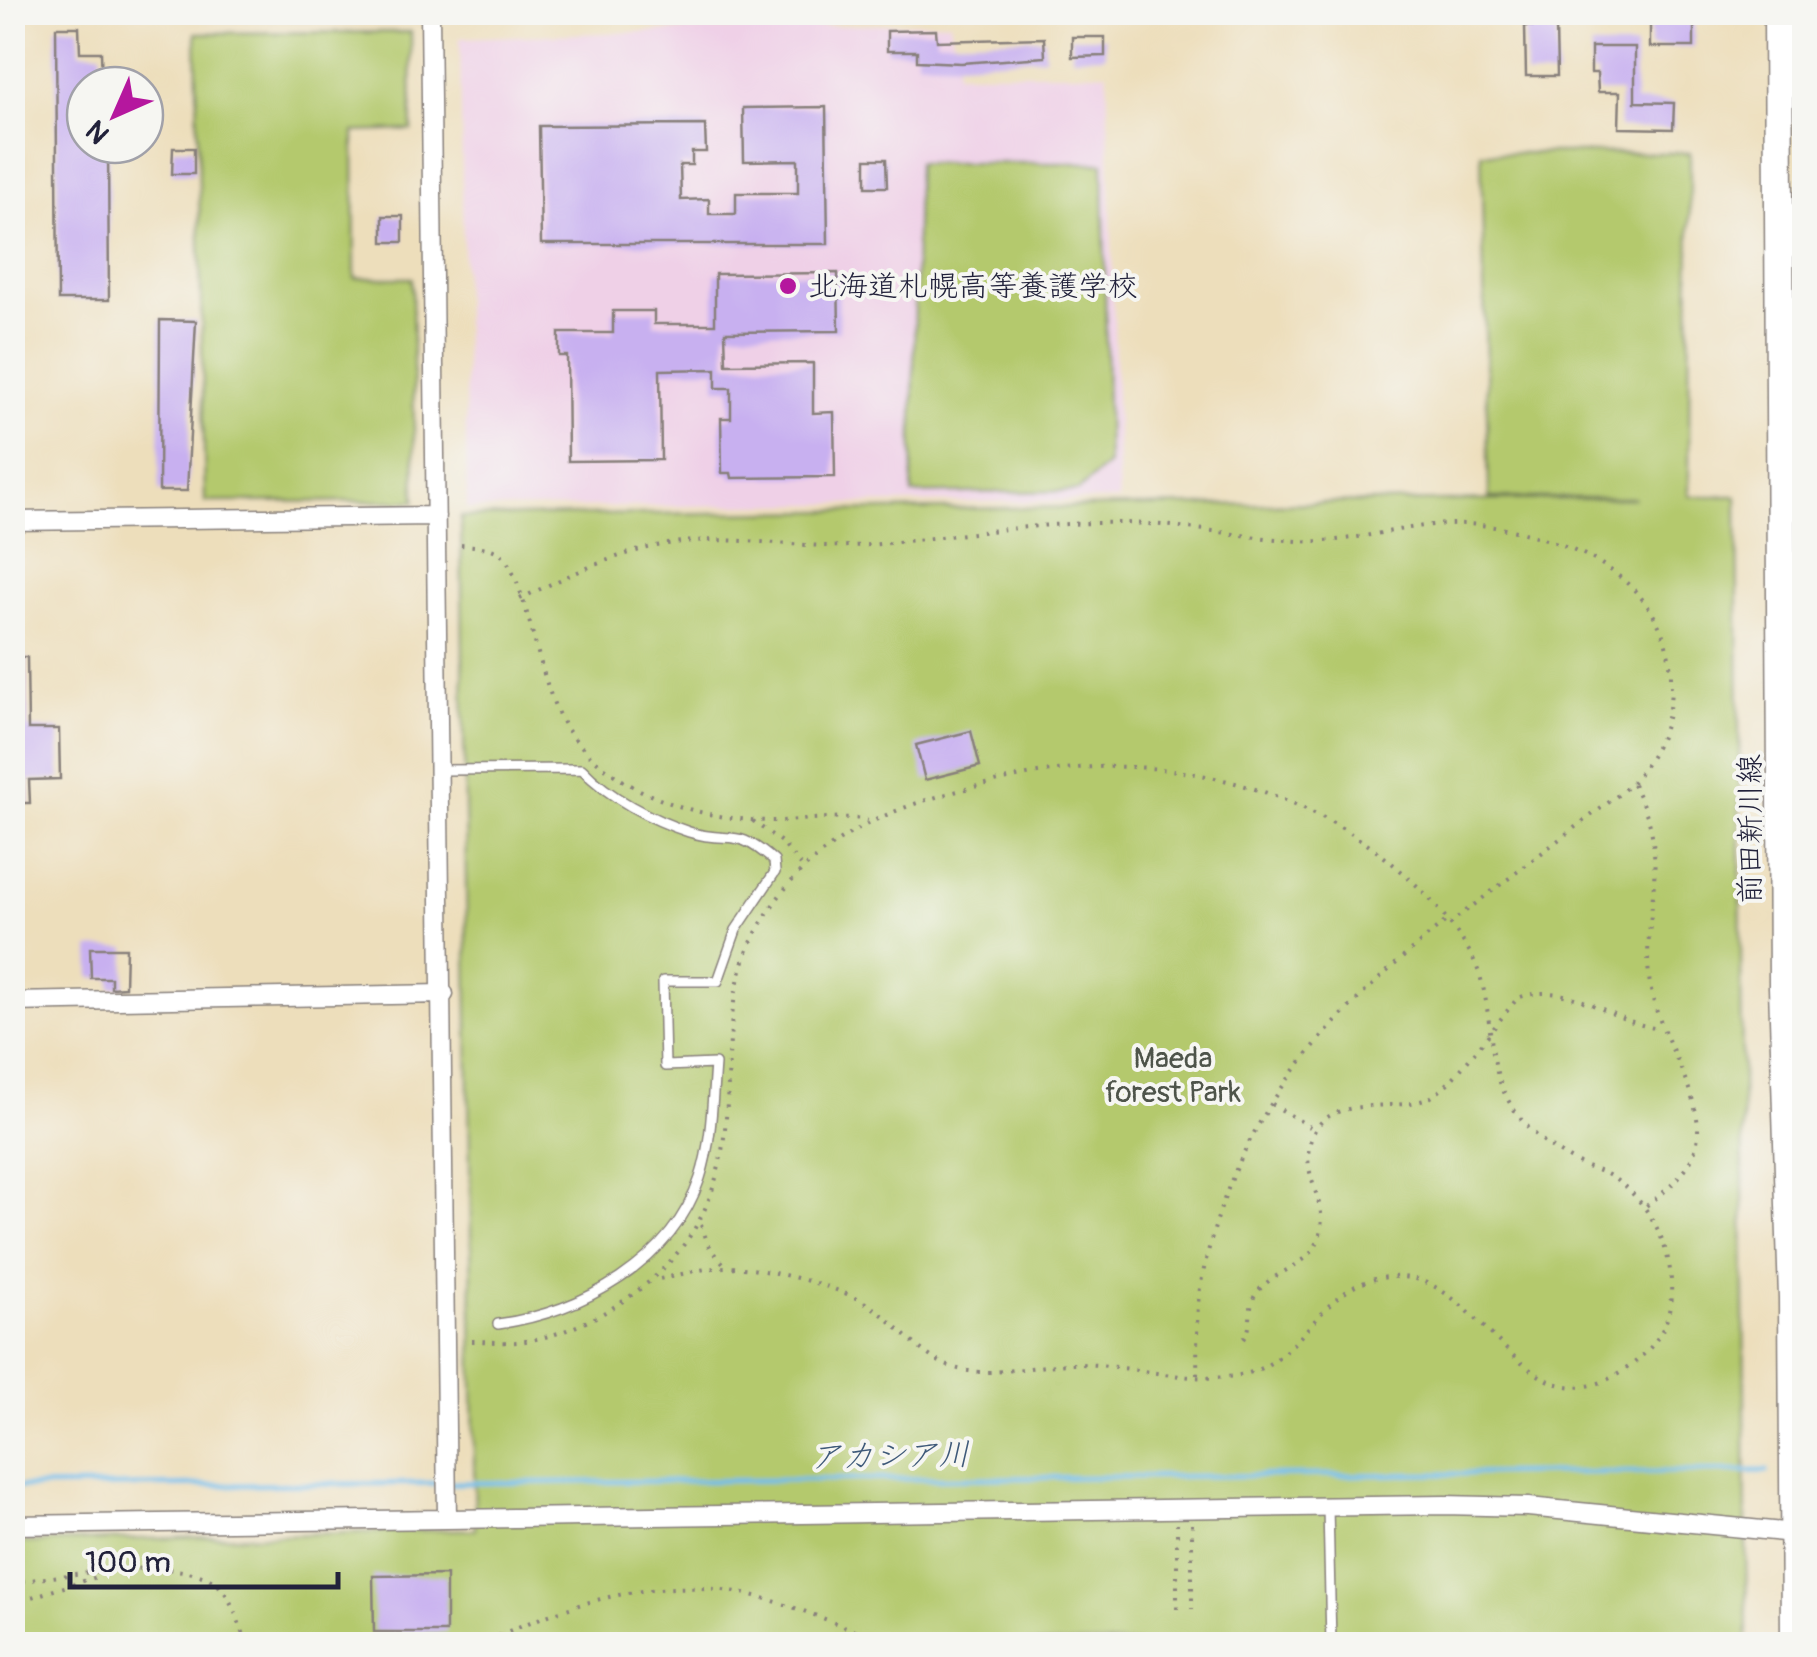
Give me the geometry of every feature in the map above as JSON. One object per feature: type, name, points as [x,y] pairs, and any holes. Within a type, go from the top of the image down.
[{"type":"main road","name":"前田新川線","points":[[1778,12],[1783,987],[1795,1644]]},
{"type":"street","points":[[430,12],[447,1512]]},
{"type":"street","points":[[12,521],[436,516]]},
{"type":"street","points":[[12,1002],[444,994]]},
{"type":"street","points":[[12,1525],[447,1512],[1528,1507],[1794,1533]]},
{"type":"lane","points":[[439,770],[582,769],[604,791],[690,832],[749,839],[774,861],[775,872],[736,930],[718,981],[664,981],[665,1066],[715,1064],[708,1144],[699,1182],[670,1230],[642,1262],[586,1300],[536,1318],[498,1324]]},
{"type":"lane","points":[[1328,1507],[1330,1644]]},
{"type":"path","points":[[520,599],[606,561],[691,541],[866,545],[1030,524],[1124,522],[1326,542],[1439,522],[1482,526],[1532,535],[1586,554],[1624,577],[1661,626],[1670,656],[1670,713],[1658,746],[1632,782],[1370,982],[1299,1058],[1270,1103],[1219,1212],[1200,1287],[1196,1374]]},
{"type":"path","points":[[462,545],[499,553],[509,564],[549,699],[586,751],[629,786],[660,802],[749,818],[817,821],[847,816],[868,820]]},
{"type":"path","points":[[472,1340],[518,1342],[556,1333],[654,1280],[727,1267],[826,1286],[870,1306],[930,1360],[979,1372],[1076,1364],[1235,1376],[1265,1368],[1290,1349],[1338,1294],[1369,1281],[1400,1277],[1425,1282],[1450,1296],[1531,1373],[1558,1384],[1584,1386],[1612,1378],[1656,1341],[1671,1304],[1665,1246],[1646,1206],[1610,1176],[1556,1152],[1531,1130],[1502,1088],[1481,975],[1448,922],[1415,883],[1366,839],[1303,808],[1220,778],[1142,767],[1020,775],[905,804],[868,820],[804,868],[758,929],[742,969],[724,1158],[700,1223],[654,1280]]},
{"type":"path","points":[[1632,782],[1654,842],[1646,949],[1661,1029],[1692,1102],[1698,1133],[1688,1166],[1672,1187],[1646,1206]]},
{"type":"path","points":[[749,818],[781,842],[804,868]]},
{"type":"path","points":[[1244,1339],[1250,1305],[1259,1290],[1303,1264],[1315,1247],[1322,1226],[1308,1158],[1315,1130],[1347,1110],[1405,1107],[1432,1098],[1451,1082],[1518,998],[1552,991],[1619,1013],[1638,1026],[1661,1029]]},
{"type":"path","points":[[1270,1103],[1315,1130]]},
{"type":"path","points":[[700,1223],[710,1249],[727,1267]]},
{"type":"path","points":[[1184,1509],[1192,1609]]},
{"type":"path","points":[[1177,1610],[1184,1509]]},
{"type":"path","points":[[12,1582],[161,1569],[199,1572],[223,1590],[249,1644]]},
{"type":"path","points":[[12,1603],[109,1573]]},
{"type":"path","points":[[480,1644],[586,1602],[648,1589],[698,1589],[779,1603],[892,1644]]},
{"type":"shaded area","name":"北海道札幌高等養護学校","points":[[950,22],[958,73],[1107,73],[1119,500],[467,509],[460,38]]},
{"type":"green space","points":[[411,32],[412,130],[354,132],[355,278],[412,278],[415,501],[205,502],[196,33]]},
{"type":"green space","name":"Maeda forest Park","points":[[1481,153],[1690,153],[1689,496],[1737,496],[1747,1644],[13,1644],[12,1543],[475,1529],[461,517],[1635,498],[1489,498]]},
{"type":"green space","points":[[917,163],[1103,163],[1108,464],[1078,491],[912,494]]},
{"type":"building","points":[[1650,21],[1694,23],[1694,47],[1650,47]]},
{"type":"building","points":[[1525,26],[1556,26],[1557,76],[1526,76]]},
{"type":"building","points":[[56,27],[79,27],[80,52],[101,52],[101,65],[65,65],[65,165],[108,165],[109,300],[58,300]]},
{"type":"building","points":[[936,30],[937,41],[1044,38],[1045,57],[961,63],[917,61],[917,51],[887,51],[887,31]]},
{"type":"building","points":[[1072,37],[1105,37],[1105,56],[1072,57]]},
{"type":"building","points":[[1591,47],[1635,47],[1635,102],[1674,103],[1673,129],[1619,128],[1620,92],[1598,92],[1597,73],[1591,73]]},
{"type":"building","points":[[826,107],[828,244],[541,244],[539,126],[705,125],[706,152],[692,152],[692,165],[680,165],[681,200],[709,199],[709,214],[736,214],[736,193],[798,193],[798,160],[744,161],[743,108]]},
{"type":"building","points":[[173,148],[194,148],[194,174],[172,174]]},
{"type":"building","points":[[866,159],[886,159],[887,187],[866,187]]},
{"type":"building","points":[[383,216],[403,216],[403,242],[383,242]]},
{"type":"building","points":[[838,273],[839,331],[725,332],[726,364],[813,363],[813,413],[834,412],[835,477],[732,478],[731,473],[722,473],[721,418],[731,418],[731,388],[716,388],[716,369],[660,370],[661,460],[568,461],[567,356],[559,356],[559,333],[613,333],[613,311],[654,311],[654,324],[715,324],[715,274]]},
{"type":"building","points":[[160,320],[196,321],[187,491],[159,491]]},
{"type":"building","points":[[12,657],[27,657],[28,729],[59,729],[60,779],[29,780],[30,803],[12,803]]},
{"type":"building","points":[[971,731],[980,766],[925,780],[916,745]]},
{"type":"building","points":[[90,948],[126,948],[125,987],[111,988],[111,978],[91,978]]},
{"type":"building","points":[[446,1575],[446,1632],[374,1632],[373,1576]]},
{"type":"waterway","name":"アカシア川","points":[[12,1487],[1767,1471]]},
{"type":"place","name":"北海道札幌高等養護学校","points":[[788,286]]}]
